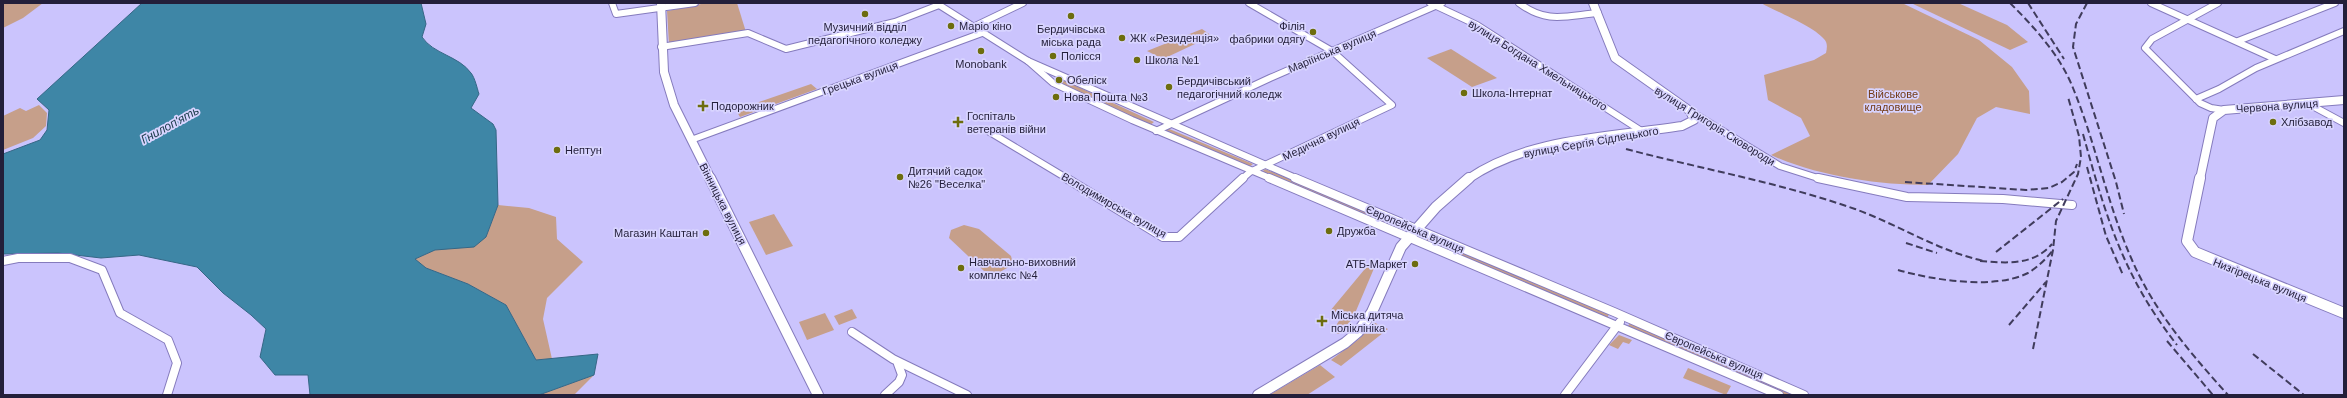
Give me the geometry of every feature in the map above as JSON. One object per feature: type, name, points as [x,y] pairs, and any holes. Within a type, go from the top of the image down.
[{"type":"main road","name":"вулиця Григорія Сковороди","points":[[1593,3],[1598,13],[1609,48],[1615,58],[1690,111]]},
{"type":"main road","name":"Вінницька вулиця","points":[[660,6],[661,47],[664,72],[674,105],[690,140],[818,395]]},
{"type":"main road","name":"Червона вулиця","points":[[2213,118],[2224,110],[2344,100]]},
{"type":"main road","points":[[1682,126],[1694,120],[1694,116],[1690,111]]},
{"type":"main road","name":"Низгірецька вулиця","points":[[2213,118],[2187,241],[2191,248],[2208,259],[2344,313]]},
{"type":"main road","name":"вулиця Сергія Сідлецького","points":[[1258,395],[1344,343],[1361,330],[1372,314],[1394,261],[1408,236],[1471,178],[1488,166],[1504,159],[1549,147],[1682,126]]},
{"type":"street","points":[[612,3],[616,14],[660,6],[695,3]]},
{"type":"street","points":[[973,27],[1023,3]]},
{"type":"street","points":[[1248,3],[1332,51]]},
{"type":"street","points":[[1519,3],[1532,12],[1546,18],[1598,13]]},
{"type":"street","points":[[2151,3],[2275,59]]},
{"type":"street","points":[[2213,118],[2145,48],[2152,39],[2218,3]]},
{"type":"street","points":[[2238,41],[2335,3]]},
{"type":"street","points":[[661,47],[748,33],[786,49],[895,22],[937,4]]},
{"type":"street","name":"Європейська вулиця","points":[[937,4],[1028,61],[1053,83],[1156,131],[1250,172],[1408,236],[1779,395]]},
{"type":"street","name":"Маріїнська вулиця","points":[[1156,131],[1436,4]]},
{"type":"street","name":"вулиця Богдана Хмельницького","points":[[1436,4],[1477,25],[1642,132]]},
{"type":"street","points":[[2198,101],[2275,59],[2344,32]]},
{"type":"street","name":"Грецька вулиця","points":[[690,140],[982,33]]},
{"type":"street","name":"Медична вулиця","points":[[1250,172],[1392,105],[1332,51]]},
{"type":"street","name":"Європейська вулиця","points":[[1028,61],[1041,65],[1169,125],[1264,166],[1415,228],[1804,395]]},
{"type":"street","points":[[2198,101],[2211,108],[2224,110]]},
{"type":"street","points":[[2307,103],[2344,123]]},
{"type":"street","name":"вулиця Григорія Сковороди","points":[[1690,111],[1780,166],[1832,182],[1906,197],[2003,199],[2072,205]]},
{"type":"street","points":[[1682,126],[1701,124],[1718,129]]},
{"type":"street","name":"Володимирська вулиця","points":[[988,131],[1163,236],[1172,238],[1179,237],[1250,172]]},
{"type":"street","points":[[3,261],[18,258],[70,258],[102,270],[120,313],[168,340],[177,363],[167,395]]},
{"type":"street","points":[[1565,395],[1624,317]]},
{"type":"street","points":[[852,332],[898,364],[967,395]]},
{"type":"street","points":[[885,395],[899,382],[902,376],[898,364]]},
{"type":"green space","points":[[3,3],[43,3],[23,18],[3,28]]},
{"type":"green space","points":[[706,3],[737,3],[746,32],[669,44],[667,11]]},
{"type":"green space","name":"Військове кладовище","points":[[1761,3],[1902,3],[1979,40],[2012,67],[2029,91],[2030,114],[1996,107],[1977,118],[1958,154],[1928,185],[1909,185],[1848,178],[1808,169],[1771,155],[1810,136],[1801,118],[1768,100],[1764,75],[1814,60],[1826,53],[1827,46],[1824,39],[1812,29]]},
{"type":"green space","points":[[1911,3],[1958,3],[2007,25],[2028,42],[2010,50]]},
{"type":"green space","points":[[1202,29],[1212,36],[1163,59],[1147,51]]},
{"type":"green space","points":[[1451,49],[1497,78],[1472,87],[1427,58]]},
{"type":"green space","points":[[1063,80],[1154,122],[1149,126],[1058,83]]},
{"type":"green space","points":[[811,84],[817,89],[740,117],[737,112],[756,106],[756,103]]},
{"type":"green space","points":[[39,105],[47,113],[46,126],[33,138],[3,150],[3,116],[20,108],[26,111]]},
{"type":"green space","points":[[1167,128],[1253,164],[1247,169],[1161,131]]},
{"type":"green space","points":[[1265,169],[1406,228],[1402,233],[1260,174]]},
{"type":"green space","points":[[498,205],[529,208],[556,217],[557,239],[583,262],[547,298],[543,319],[552,359],[536,360],[506,305],[468,284],[426,268],[415,259],[435,250],[486,237]]},
{"type":"green space","points":[[774,214],[793,246],[766,255],[749,222]]},
{"type":"green space","points":[[964,225],[979,229],[1011,256],[1012,260],[1009,267],[998,273],[984,271],[949,238],[951,230]]},
{"type":"green space","points":[[1421,234],[1609,314],[1607,319],[1417,238]]},
{"type":"green space","points":[[1369,264],[1375,266],[1353,318],[1339,334],[1332,332],[1342,316],[1330,311]]},
{"type":"green space","points":[[852,309],[857,318],[839,325],[834,316]]},
{"type":"green space","points":[[825,313],[834,330],[807,340],[799,322]]},
{"type":"green space","points":[[1373,322],[1388,329],[1341,366],[1331,360],[1359,339]]},
{"type":"green space","points":[[1631,322],[1798,395],[1785,395],[1627,327]]},
{"type":"green space","points":[[1619,335],[1632,340],[1629,344],[1623,342],[1618,349],[1609,345]]},
{"type":"green space","points":[[1320,365],[1335,377],[1307,395],[1269,395]]},
{"type":"green space","points":[[1688,368],[1731,386],[1726,395],[1683,378]]},
{"type":"green space","points":[[594,375],[574,395],[539,395]]},
{"type":"water","name":"Гнилоп'ять","points":[[142,3],[421,3],[426,24],[422,37],[427,43],[466,67],[471,73],[475,80],[479,94],[471,108],[493,124],[496,130],[498,205],[486,237],[474,247],[435,250],[415,259],[426,268],[468,284],[506,305],[536,360],[598,354],[594,375],[539,395],[310,395],[308,375],[275,375],[260,357],[266,329],[223,293],[197,267],[139,255],[101,258],[58,253],[3,254],[3,154],[40,140],[47,130],[49,110],[37,99]]},
{"type":"railway","points":[[2010,3],[2046,42],[2068,76],[2081,109],[2123,239],[2151,297],[2187,348],[2228,395]]},
{"type":"railway","points":[[2028,3],[2064,59]]},
{"type":"railway","points":[[2087,3],[2076,24],[2073,47],[2116,182],[2124,214]]},
{"type":"railway","points":[[2053,250],[2056,221],[2078,174],[2081,157],[2079,136],[2068,97]]},
{"type":"railway","points":[[2083,134],[2100,192],[2118,245],[2143,295],[2158,320],[2177,345]]},
{"type":"railway","points":[[1626,149],[1799,191],[1871,215],[1951,251],[1984,261]]},
{"type":"railway","points":[[1905,182],[2026,190],[2049,188],[2062,182],[2074,172],[2077,164]]},
{"type":"railway","points":[[2087,167],[2106,236],[2123,275]]},
{"type":"railway","points":[[1996,252],[2063,199]]},
{"type":"railway","points":[[1906,243],[1937,253]]},
{"type":"railway","points":[[1980,261],[2019,262],[2028,260],[2045,251],[2052,244]]},
{"type":"railway","points":[[1898,270],[1928,277],[1963,282],[1998,281],[2014,278],[2028,273],[2042,263],[2053,250]]},
{"type":"railway","points":[[2033,349],[2053,250]]},
{"type":"railway","points":[[2009,325],[2046,282]]},
{"type":"railway","points":[[2167,341],[2213,395]]},
{"type":"railway","points":[[2253,354],[2304,395]]},
{"type":"place","name":"Музичний відділ педагогічного коледжу","points":[[865,14]]},
{"type":"place","name":"Бердичівська міська рада","points":[[1071,16]]},
{"type":"place","name":"Маріо кіно","points":[[951,26]]},
{"type":"place","name":"Філія фабрики одягу","points":[[1313,32]]},
{"type":"place","name":"ЖК «Резиденція»","points":[[1122,38]]},
{"type":"place","name":"Monobank","points":[[981,51]]},
{"type":"place","name":"Полісся","points":[[1053,56]]},
{"type":"place","name":"Школа №1","points":[[1137,60]]},
{"type":"place","name":"Обеліск","points":[[1059,80]]},
{"type":"place","name":"Бердичівський педагогічний коледж","points":[[1169,87]]},
{"type":"place","name":"Школа-Інтернат","points":[[1464,93]]},
{"type":"place","name":"Нова Пошта №3","points":[[1056,97]]},
{"type":"place","name":"Подорожник","points":[[703,106]]},
{"type":"place","name":"Госпіталь ветеранів війни","points":[[958,122]]},
{"type":"place","name":"Хлібзавод","points":[[2273,122]]},
{"type":"place","name":"Нептун","points":[[557,150]]},
{"type":"place","name":"Дитячий садок №26 \"Веселка\"","points":[[900,177]]},
{"type":"place","name":"Дружба","points":[[1329,231]]},
{"type":"place","name":"Магазин Каштан","points":[[706,233]]},
{"type":"place","name":"АТБ-Маркет","points":[[1415,264]]},
{"type":"place","name":"Навчально-виховний комплекс №4","points":[[961,268]]},
{"type":"place","name":"Міська дитяча поліклініка","points":[[1322,321]]}]
